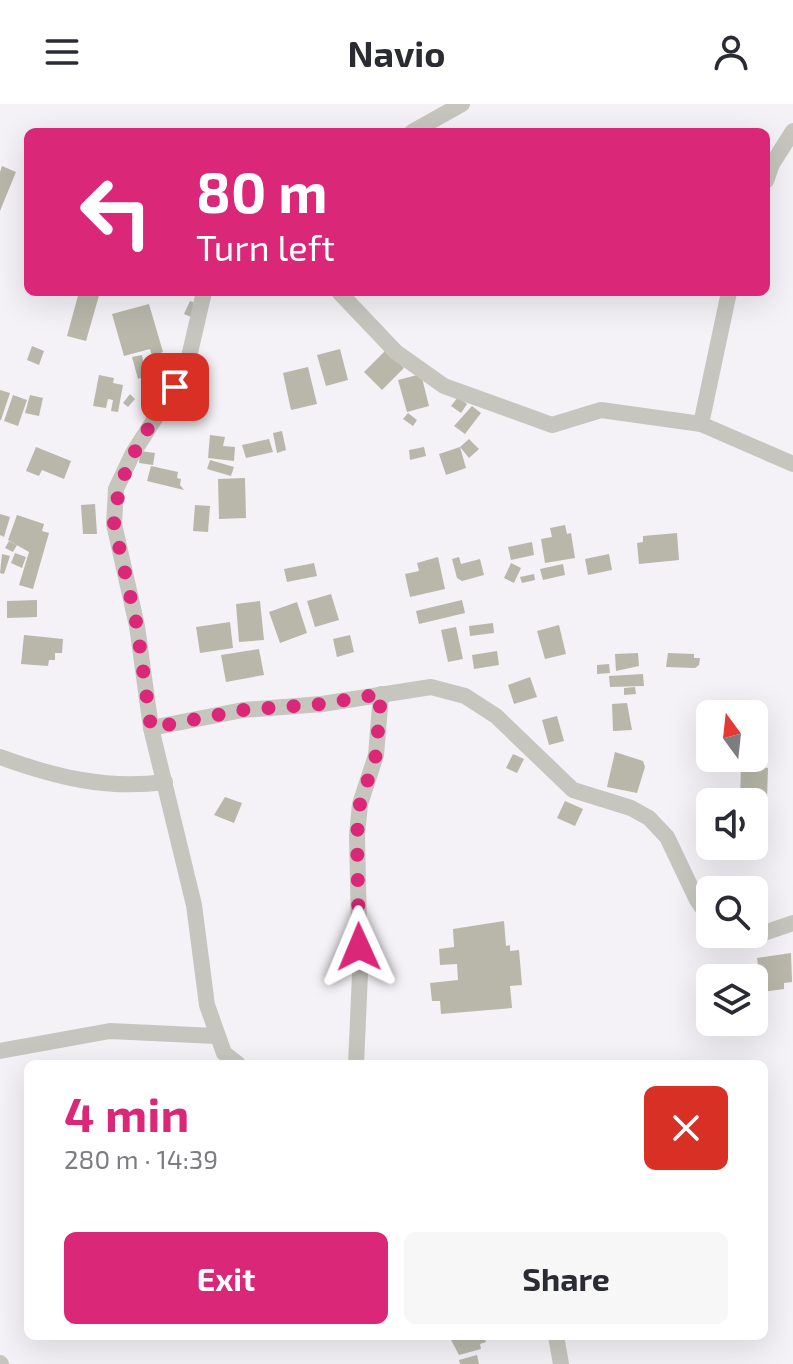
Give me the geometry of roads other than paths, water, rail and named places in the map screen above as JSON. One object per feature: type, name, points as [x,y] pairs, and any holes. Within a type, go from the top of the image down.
[{"type":"street","points":[[419,128],[462,104]]},
{"type":"street","points":[[770,170],[793,131]]},
{"type":"street","points":[[203,296],[189,357],[175,387],[133,453],[116,489],[114,524],[137,626],[151,728],[194,905],[207,1005],[215,1036],[224,1053],[233,1060]]},
{"type":"street","points":[[343,296],[396,352],[444,386],[552,425],[601,410],[701,424],[793,464]]},
{"type":"street","points":[[701,424],[728,296]]},
{"type":"street","points":[[151,728],[243,710],[322,704],[431,687],[465,696],[496,716],[573,790],[631,808],[649,818],[667,837],[696,898]]},
{"type":"street","points":[[356,1060],[360,974],[357,835],[360,804],[376,755],[381,694]]},
{"type":"street","points":[[0,757],[36,770],[93,784],[133,786],[165,782]]},
{"type":"street","points":[[768,932],[793,923]]},
{"type":"street","points":[[0,1051],[110,1031],[215,1036]]},
{"type":"street","points":[[557,1340],[561,1364]]}]
